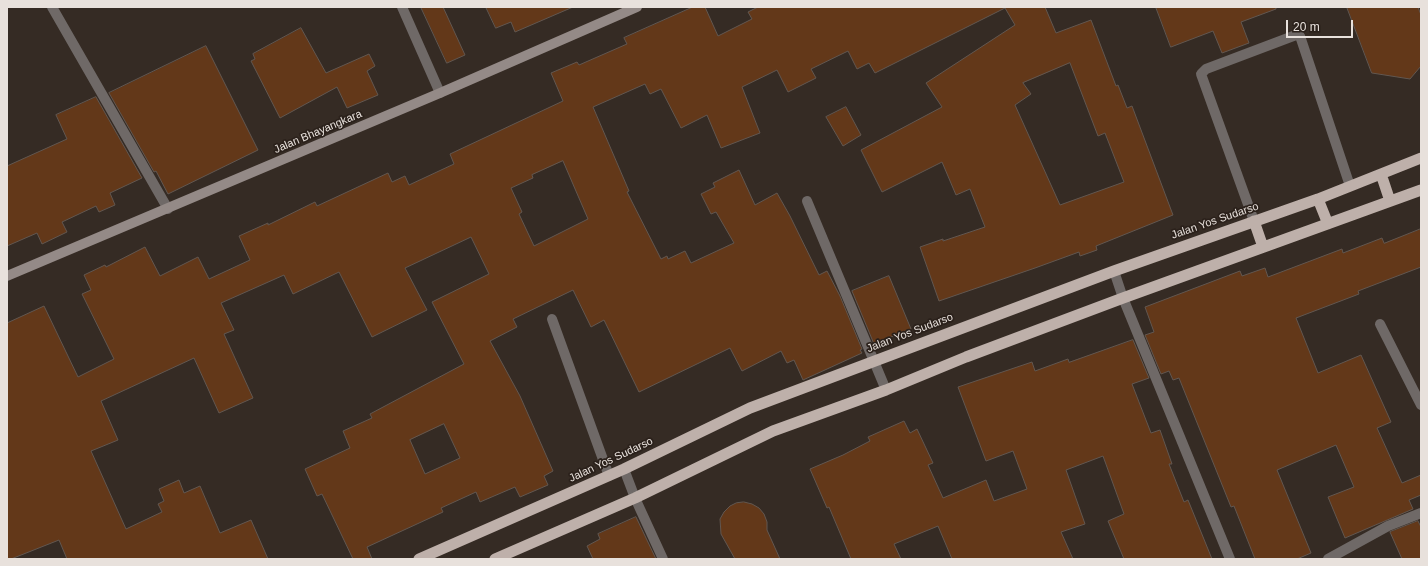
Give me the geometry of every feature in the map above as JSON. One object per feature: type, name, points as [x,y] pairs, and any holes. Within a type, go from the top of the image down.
[{"type":"highway","name":"Jalan Yos Sudarso","points":[[419,559],[624,469],[750,408],[874,360],[1114,271],[1318,199],[1421,158]]},
{"type":"highway","points":[[1381,174],[1390,201]]},
{"type":"highway","points":[[495,559],[635,498],[773,431],[886,390],[1123,298],[1421,190]]},
{"type":"highway","points":[[1318,199],[1328,224]]},
{"type":"highway","points":[[1254,222],[1263,247]]},
{"type":"main road","name":"Jalan Bhayangkara","points":[[7,276],[440,93],[637,7]]},
{"type":"street","points":[[52,7],[168,209]]},
{"type":"street","points":[[402,7],[440,93]]},
{"type":"street","points":[[1254,222],[1202,74],[1206,69],[1296,35],[1300,36],[1350,186]]},
{"type":"street","points":[[807,201],[886,390]]},
{"type":"street","points":[[1114,271],[1123,298],[1230,559]]},
{"type":"street","points":[[552,319],[608,476]]},
{"type":"street","points":[[1380,324],[1421,405]]},
{"type":"street","points":[[624,469],[635,498],[663,559]]},
{"type":"street","points":[[1328,559],[1388,526],[1421,513]]},
{"type":"building","points":[[421,7],[443,7],[465,55],[447,63]]},
{"type":"building","points":[[486,7],[573,7],[515,32],[511,22],[496,28]]},
{"type":"building","points":[[693,7],[705,7],[718,36],[752,19],[748,12],[758,7],[1045,7],[1056,33],[1091,20],[1116,86],[1118,85],[1127,108],[1132,106],[1173,215],[1096,246],[1097,250],[1080,256],[1079,252],[939,301],[920,247],[985,227],[970,189],[956,195],[942,162],[882,192],[861,150],[942,107],[926,83],[1015,25],[1005,8],[875,73],[869,63],[857,69],[848,51],[811,69],[816,78],[788,92],[777,70],[742,87],[760,133],[721,148],[707,115],[681,128],[661,89],[650,94],[645,84],[593,107],[629,191],[627,192],[661,259],[667,256],[668,259],[685,251],[691,263],[734,243],[716,212],[711,214],[701,194],[715,187],[713,183],[739,170],[755,205],[777,193],[819,275],[827,271],[840,296],[862,349],[860,350],[862,353],[803,380],[794,360],[787,363],[781,351],[742,371],[730,348],[639,392],[604,320],[591,327],[573,290],[513,319],[517,327],[490,341],[520,396],[553,471],[544,476],[548,485],[520,497],[515,487],[480,502],[476,492],[441,508],[443,512],[367,547],[372,559],[353,559],[322,494],[317,496],[305,469],[350,448],[343,431],[372,418],[370,414],[464,364],[432,302],[489,274],[471,237],[405,268],[427,310],[372,337],[339,272],[293,294],[284,275],[221,303],[234,330],[224,334],[253,398],[219,413],[194,358],[101,401],[118,440],[91,451],[126,529],[162,512],[158,504],[164,501],[159,489],[179,480],[184,493],[200,486],[220,533],[251,520],[268,559],[67,559],[59,540],[11,559],[7,559],[7,323],[44,306],[78,377],[114,359],[82,294],[91,290],[84,275],[105,265],[106,267],[145,247],[160,276],[198,257],[209,279],[250,260],[239,236],[268,223],[268,225],[315,202],[317,206],[388,173],[392,182],[405,176],[409,185],[454,164],[450,154],[563,101],[551,73],[577,62],[579,65],[627,44],[624,38]],"holes":[[[1070,63],[1098,136],[1105,133],[1124,182],[1060,205],[1015,105],[1031,94],[1023,83]],[[563,161],[588,219],[534,246],[519,214],[522,212],[511,188],[533,178],[532,175]],[[444,424],[460,458],[425,474],[410,440]]]},
{"type":"building","points":[[1156,7],[1276,7],[1276,9],[1241,22],[1249,43],[1222,53],[1213,31],[1171,47]]},
{"type":"building","points":[[1347,7],[1418,7],[1421,15],[1421,66],[1410,79],[1372,73]]},
{"type":"building","points":[[301,28],[326,73],[369,54],[375,66],[367,71],[378,95],[347,108],[337,87],[280,118],[251,61],[255,59],[253,54]]},
{"type":"building","points":[[206,46],[258,150],[168,194],[156,171],[154,172],[109,93]]},
{"type":"building","points":[[96,97],[142,178],[110,193],[115,205],[99,212],[96,206],[62,222],[67,232],[42,244],[37,233],[7,246],[7,166],[67,139],[56,115]]},
{"type":"building","points":[[846,107],[861,135],[843,146],[826,117]]},
{"type":"building","points":[[1421,229],[1421,267],[1358,291],[1359,294],[1296,318],[1318,373],[1361,355],[1391,422],[1377,428],[1402,483],[1421,475],[1421,495],[1409,500],[1413,509],[1345,538],[1328,497],[1354,487],[1336,445],[1277,470],[1311,553],[1297,559],[1255,559],[1234,506],[1231,507],[1179,378],[1173,380],[1169,371],[1161,374],[1145,335],[1154,332],[1145,307],[1240,271],[1242,276],[1265,268],[1268,277],[1342,249],[1343,253],[1382,238],[1384,243]]},
{"type":"building","points":[[889,276],[911,329],[874,344],[852,291]]},
{"type":"building","points":[[1133,340],[1149,378],[1132,384],[1151,433],[1160,430],[1172,464],[1169,464],[1184,502],[1188,500],[1212,559],[1124,559],[1108,521],[1124,514],[1103,456],[1066,470],[1085,524],[1061,532],[1073,559],[952,559],[938,526],[894,544],[901,559],[851,559],[829,507],[827,508],[810,469],[843,455],[870,441],[868,437],[904,421],[910,433],[917,429],[933,463],[928,465],[943,498],[986,480],[994,501],[1027,489],[1013,451],[986,461],[958,387],[1032,362],[1035,371],[1068,359],[1069,362]]},
{"type":"building","points":[[744,502],[759,508],[764,514],[767,522],[767,530],[780,559],[735,559],[721,534],[720,519],[730,506],[736,503]]},
{"type":"building","points":[[636,517],[656,559],[593,559],[587,546],[600,539],[598,534]]},
{"type":"building","points":[[1418,521],[1421,527],[1421,559],[1402,559],[1390,532]]}]
